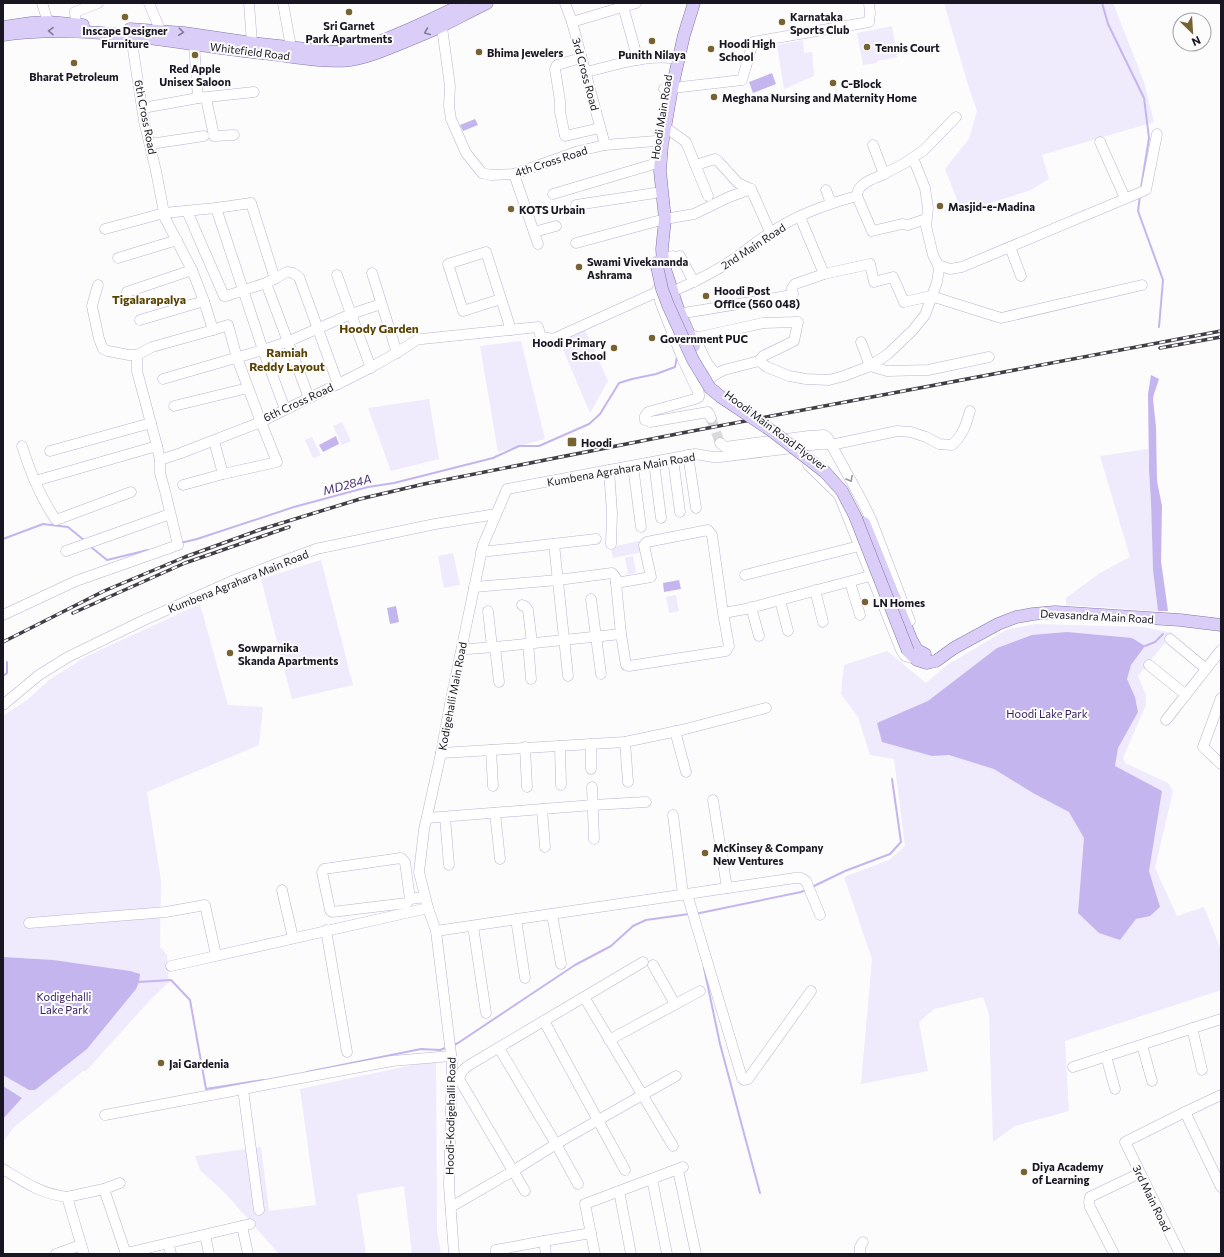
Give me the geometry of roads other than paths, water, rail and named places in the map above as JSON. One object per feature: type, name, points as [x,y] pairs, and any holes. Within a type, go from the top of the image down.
[{"type":"main road","name":"Whitefield Road","points":[[441,21],[466,3]]},
{"type":"main road","name":"Whitefield Road","points":[[3,27],[48,22],[160,30],[252,43],[336,52],[348,56],[363,57],[382,51],[441,21],[487,3]]},
{"type":"main road","name":"Hoodi Main Road","points":[[665,258],[661,220],[655,194],[654,164],[656,141],[668,88],[671,58],[688,3]]},
{"type":"main road","points":[[661,220],[660,171],[668,88],[694,3]]},
{"type":"main road","name":"Whitefield Road","points":[[3,35],[34,31],[78,32],[131,36],[335,61],[348,56]]},
{"type":"main road","name":"Hoodi Main Road Flyover","points":[[665,258],[662,289],[693,360],[710,388],[772,431],[825,472],[842,492],[855,516],[908,651],[917,660]]},
{"type":"main road","name":"Hoodi Main Road Flyover","points":[[665,258],[678,309],[704,368],[724,392],[813,455],[839,479],[852,497],[864,523],[911,639],[917,650],[936,656]]},
{"type":"main road","name":"Devasandra Main Road","points":[[917,660],[927,663],[936,661],[936,656],[998,624],[1016,617],[1033,614],[1055,612],[1180,620],[1221,625]]},
{"type":"street","points":[[42,3],[48,22]]},
{"type":"street","points":[[76,24],[75,12],[98,3]]},
{"type":"street","points":[[149,3],[160,30]]},
{"type":"street","points":[[249,3],[252,43]]},
{"type":"street","points":[[282,3],[291,47]]},
{"type":"street","name":"3rd Cross Road","points":[[565,3],[572,22],[605,145]]},
{"type":"street","points":[[572,22],[636,3]]},
{"type":"street","points":[[668,88],[742,80],[752,42],[869,22],[869,3]]},
{"type":"street","points":[[622,6],[638,60]]},
{"type":"street","name":"4th Cross Road","points":[[441,21],[450,86],[449,106],[452,119],[466,153],[482,173],[491,175],[514,174],[579,151],[605,145],[656,141]]},
{"type":"street","name":"6th Cross Road","points":[[131,36],[144,121],[165,218],[192,270],[213,330],[228,325],[260,422],[372,368],[418,338],[538,327],[541,337],[553,339],[657,292]]},
{"type":"street","points":[[194,44],[202,98],[214,136],[234,135]]},
{"type":"street","points":[[586,72],[638,60],[660,57],[671,58]]},
{"type":"street","points":[[581,58],[557,65],[555,69],[560,101],[560,112],[565,136],[600,128]]},
{"type":"street","points":[[143,108],[202,98],[254,92]]},
{"type":"street","points":[[926,219],[908,225],[902,224],[872,231],[857,196],[858,189],[861,185],[913,158],[924,150],[956,117]]},
{"type":"street","points":[[665,127],[686,142],[708,196]]},
{"type":"street","points":[[938,265],[950,269],[962,267],[1146,190],[1157,134]]},
{"type":"street","points":[[150,144],[204,136]]},
{"type":"street","points":[[1100,142],[1125,198]]},
{"type":"street","points":[[873,145],[884,174]]},
{"type":"street","points":[[759,361],[783,374],[812,379],[829,380],[844,376],[870,366],[888,354],[913,330],[925,315],[937,282],[938,265],[933,255],[926,226],[928,208],[925,188],[913,158]]},
{"type":"street","points":[[696,165],[715,159],[738,183],[751,189],[770,232]]},
{"type":"street","points":[[553,194],[654,164]]},
{"type":"street","points":[[514,174],[538,244]]},
{"type":"street","points":[[576,243],[661,220],[694,214],[729,197],[751,189]]},
{"type":"street","points":[[826,190],[831,203]]},
{"type":"street","points":[[576,205],[655,194]]},
{"type":"street","name":"2nd Main Road","points":[[676,290],[694,282],[735,259],[770,232],[831,203],[857,196]]},
{"type":"street","points":[[105,229],[164,213],[251,203],[276,279]]},
{"type":"street","points":[[216,208],[263,350],[286,409]]},
{"type":"street","points":[[187,211],[222,294],[226,296],[244,291],[276,279],[287,272],[293,273],[299,277],[338,384]]},
{"type":"street","points":[[800,217],[824,274]]},
{"type":"street","points":[[534,232],[556,226]]},
{"type":"street","points":[[118,258],[176,240]]},
{"type":"street","points":[[1010,247],[1021,276]]},
{"type":"street","points":[[501,299],[463,311],[448,264],[486,252],[511,330]]},
{"type":"street","points":[[665,258],[694,282]]},
{"type":"street","points":[[665,258],[684,313],[707,363],[716,374]]},
{"type":"street","points":[[665,258],[652,262],[657,292],[683,360],[698,389],[699,397],[648,412],[645,416],[645,420],[650,422],[708,412],[711,418]]},
{"type":"street","points":[[684,313],[781,298],[792,294],[792,288],[795,284],[824,274],[870,264],[874,282],[893,277],[904,302],[931,296],[1001,318],[1142,285]]},
{"type":"street","points":[[127,292],[192,270]]},
{"type":"street","points":[[372,273],[397,353]]},
{"type":"street","points":[[337,275],[372,368]]},
{"type":"street","points":[[266,283],[309,398]]},
{"type":"street","points":[[98,285],[92,306],[97,333],[103,348],[112,352],[137,355],[152,347],[213,330]]},
{"type":"street","points":[[140,320],[204,301]]},
{"type":"street","points":[[163,378],[238,358],[287,342],[351,314],[381,304]]},
{"type":"street","points":[[695,338],[763,323],[798,322],[794,341],[763,356],[759,361],[724,370],[716,374],[698,389]]},
{"type":"street","points":[[861,342],[870,366]]},
{"type":"street","points":[[3,615],[76,580],[178,545],[160,473],[160,460],[157,446],[137,371],[137,355]]},
{"type":"street","points":[[870,366],[887,371],[928,370],[989,357]]},
{"type":"street","points":[[174,406],[248,388]]},
{"type":"street","points":[[830,442],[897,431],[911,432],[926,437],[939,444],[952,446],[960,438],[966,426],[970,411]]},
{"type":"street","points":[[160,460],[214,441],[260,422],[277,462],[183,485]]},
{"type":"street","points":[[50,451],[151,423]]},
{"type":"street","points":[[720,443],[725,447],[824,435],[830,442],[871,519],[916,636],[922,647],[936,656]]},
{"type":"street","points":[[214,441],[223,474]]},
{"type":"street","name":"Kumbena Agrahara Main Road","points":[[507,489],[688,455],[695,454],[713,457],[788,449],[830,442]]},
{"type":"street","points":[[22,446],[28,467],[46,506],[56,520],[131,492]]},
{"type":"street","points":[[35,481],[157,446]]},
{"type":"street","points":[[788,449],[807,463],[839,495],[870,576],[901,650],[905,656],[917,660]]},
{"type":"street","points":[[688,455],[696,508]]},
{"type":"street","points":[[673,458],[680,512]]},
{"type":"street","points":[[654,462],[661,518]]},
{"type":"street","points":[[823,479],[842,464]]},
{"type":"street","points":[[633,466],[641,527]]},
{"type":"street","points":[[608,470],[612,513],[611,544]]},
{"type":"street","name":"Kodigehalli Main Road","points":[[428,908],[419,872],[424,830],[481,552],[507,489]]},
{"type":"street","points":[[66,551],[170,514]]},
{"type":"street","name":"Kumbena Agrahara Main Road","points":[[3,705],[39,675],[68,658],[140,622],[232,581],[281,562],[316,549],[435,524],[496,514]]},
{"type":"street","points":[[474,587],[558,580],[612,573],[616,578],[616,583],[621,634],[627,666],[726,650],[729,646],[712,535],[708,530],[646,542],[644,545],[651,577],[616,583]]},
{"type":"street","points":[[481,552],[596,539]]},
{"type":"street","points":[[554,544],[568,676]]},
{"type":"street","points":[[744,575],[859,546]]},
{"type":"street","points":[[724,613],[870,576]]},
{"type":"street","points":[[850,582],[860,615]]},
{"type":"street","points":[[815,590],[823,622]]},
{"type":"street","points":[[591,599],[601,674]]},
{"type":"street","points":[[780,600],[788,631]]},
{"type":"street","points":[[522,605],[524,605],[528,610],[531,679]]},
{"type":"street","points":[[752,607],[759,636]]},
{"type":"street","points":[[488,611],[499,682]]},
{"type":"street","points":[[462,648],[494,647],[621,634]]},
{"type":"street","points":[[1170,639],[1206,669]]},
{"type":"street","points":[[1166,720],[1221,650]]},
{"type":"street","points":[[1149,665],[1186,695]]},
{"type":"street","points":[[1221,698],[1203,747],[1221,764]]},
{"type":"street","points":[[441,753],[624,742],[675,732],[766,708]]},
{"type":"street","points":[[675,732],[686,772]]},
{"type":"street","points":[[624,742],[628,782]]},
{"type":"street","points":[[591,744],[591,769]]},
{"type":"street","points":[[560,746],[561,784]]},
{"type":"street","points":[[525,748],[527,787]]},
{"type":"street","points":[[491,750],[493,786]]},
{"type":"street","points":[[592,787],[594,839]]},
{"type":"street","points":[[713,800],[727,888]]},
{"type":"street","points":[[427,818],[646,802]]},
{"type":"street","points":[[542,809],[545,847]]},
{"type":"street","points":[[495,813],[500,859]]},
{"type":"street","points":[[673,815],[685,894],[696,921],[742,1078],[744,1080],[748,1079],[811,991]]},
{"type":"street","points":[[445,817],[449,865]]},
{"type":"street","points":[[410,899],[405,862],[401,858],[324,869],[322,872],[330,910],[332,912],[407,903],[410,899],[425,897]]},
{"type":"street","points":[[436,931],[795,878],[801,878],[806,881],[820,915]]},
{"type":"street","points":[[282,890],[293,938]]},
{"type":"street","points":[[29,923],[166,912],[205,905],[216,955]]},
{"type":"street","points":[[171,966],[428,908]]},
{"type":"street","name":"Hoodi-Kodigehalli Road","points":[[428,908],[436,931],[452,1062],[449,1186],[454,1254]]},
{"type":"street","points":[[552,914],[561,964]]},
{"type":"street","points":[[516,919],[525,978]]},
{"type":"street","points":[[473,926],[486,1013]]},
{"type":"street","points":[[326,930],[347,1052]]},
{"type":"street","points":[[525,1192],[459,1079],[463,1069],[584,997],[648,963],[675,1004]]},
{"type":"street","points":[[609,1040],[700,991]]},
{"type":"street","points":[[584,997],[673,1146]]},
{"type":"street","points":[[1073,1067],[1221,1019]]},
{"type":"street","points":[[544,1021],[625,1170]]},
{"type":"street","points":[[1192,1028],[1202,1070]]},
{"type":"street","points":[[1142,1045],[1152,1081]]},
{"type":"street","points":[[499,1048],[578,1184]]},
{"type":"street","points":[[105,1115],[450,1049]]},
{"type":"street","points":[[1106,1056],[1115,1089]]},
{"type":"street","points":[[451,1207],[556,1144],[676,1076]]},
{"type":"street","points":[[243,1089],[259,1210]]},
{"type":"street","points":[[1221,1095],[1185,1112],[1221,1187]]},
{"type":"street","name":"3rd Main Road","points":[[1180,1254],[1125,1142],[1185,1112]]},
{"type":"street","points":[[3,1168],[43,1192],[56,1196],[66,1197],[104,1189],[120,1183]]},
{"type":"street","points":[[595,1254],[585,1204],[681,1168],[696,1254]]},
{"type":"street","points":[[1114,1254],[1090,1207],[1090,1197],[1140,1173]]},
{"type":"street","points":[[652,1179],[667,1254]]},
{"type":"street","points":[[104,1189],[126,1254],[246,1225],[248,1254]]},
{"type":"street","points":[[619,1191],[631,1254]]},
{"type":"street","points":[[56,1254],[83,1249],[66,1197]]},
{"type":"street","points":[[496,1254],[496,1250],[591,1233]]},
{"type":"street","points":[[204,1235],[209,1254]]},
{"type":"street","points":[[544,1241],[546,1254]]},
{"type":"street","points":[[860,1254],[860,1247],[863,1242]]},
{"type":"street","points":[[168,1243],[171,1254]]},
{"type":"waterway","points":[[1102,3],[1108,24],[1144,98],[1149,138],[1141,188]]},
{"type":"waterway","points":[[1140,196],[1138,211],[1163,280],[1159,327]]},
{"type":"waterway","name":"MD284A","points":[[180,543],[197,539],[294,507],[368,487],[394,483],[493,458],[519,446],[539,446],[589,424],[600,414],[619,383],[656,374],[675,367],[677,357]]},
{"type":"waterway","name":"MD284A","points":[[3,539],[43,524],[68,527],[85,541]]},
{"type":"waterway","name":"MD284A","points":[[91,547],[107,560],[148,550]]},
{"type":"waterway","points":[[1145,646],[1155,642],[1163,634]]},
{"type":"waterway","points":[[3,676],[7,673],[7,662]]},
{"type":"waterway","points":[[812,887],[845,871],[890,854],[901,842],[892,779]]},
{"type":"waterway","points":[[695,914],[806,890]]},
{"type":"waterway","points":[[454,1045],[575,965],[611,946],[633,926],[646,920],[689,914]]},
{"type":"waterway","points":[[704,968],[720,1044],[760,1193]]},
{"type":"waterway","points":[[138,982],[171,980],[190,1000],[206,1089],[263,1080]]},
{"type":"waterway","points":[[307,1072],[421,1049],[440,1050],[448,1047]]},
{"type":"tunnel","points":[[711,418],[720,443]]},
{"type":"railway","points":[[3,642],[104,591],[185,557],[259,530],[360,499],[424,484],[687,432],[1221,331]]},
{"type":"railway","points":[[1160,348],[1221,337]]},
{"type":"railway","points":[[73,613],[185,563],[289,527]]},
{"type":"place","name":"Sri Garnet Park Apartments","points":[[349,12]]},
{"type":"place","name":"Inscape Designer Furniture","points":[[125,17]]},
{"type":"place","name":"Karnataka Sports Club","points":[[782,22]]},
{"type":"place","name":"Punith Nilaya","points":[[652,41]]},
{"type":"place","name":"Tennis Court","points":[[867,47]]},
{"type":"place","name":"Hoodi High School","points":[[711,49]]},
{"type":"place","name":"Bhima Jewelers","points":[[479,52]]},
{"type":"place","name":"Red Apple Unisex Saloon","points":[[195,55]]},
{"type":"place","name":"Bharat Petroleum","points":[[74,63]]},
{"type":"place","name":"C-Block","points":[[833,83]]},
{"type":"place","name":"Meghana Nursing and Maternity Home","points":[[714,97]]},
{"type":"place","name":"Masjid-e-Madina","points":[[940,206]]},
{"type":"place","name":"KOTS Urbain","points":[[511,209]]},
{"type":"place","name":"Swami Vivekananda Ashrama","points":[[579,267]]},
{"type":"place","name":"Hoodi Post Office (560 048)","points":[[706,296]]},
{"type":"place","name":"Government PUC","points":[[652,338]]},
{"type":"place","name":"Hoodi Primary School","points":[[614,348]]},
{"type":"place","name":"Hoodi","points":[[572,442]]},
{"type":"place","name":"LN Homes","points":[[865,602]]},
{"type":"place","name":"Sowparnika Skanda Apartments","points":[[230,653]]},
{"type":"place","name":"McKinsey & Company New Ventures","points":[[705,853]]},
{"type":"place","name":"Jai Gardenia","points":[[161,1063]]},
{"type":"place","name":"Diya Academy of Learning","points":[[1024,1172]]},
{"type":"district","name":"Tigalarapalya","points":[[149,299]]},
{"type":"district","name":"Hoody Garden","points":[[379,328]]},
{"type":"district","name":"Ramiah Reddy Layout","points":[[287,359]]},
{"type":"park label","name":"Hoodi Lake Park","points":[[1047,713]]},
{"type":"park label","name":"Kodigehalli Lake Park","points":[[64,1002]]}]
